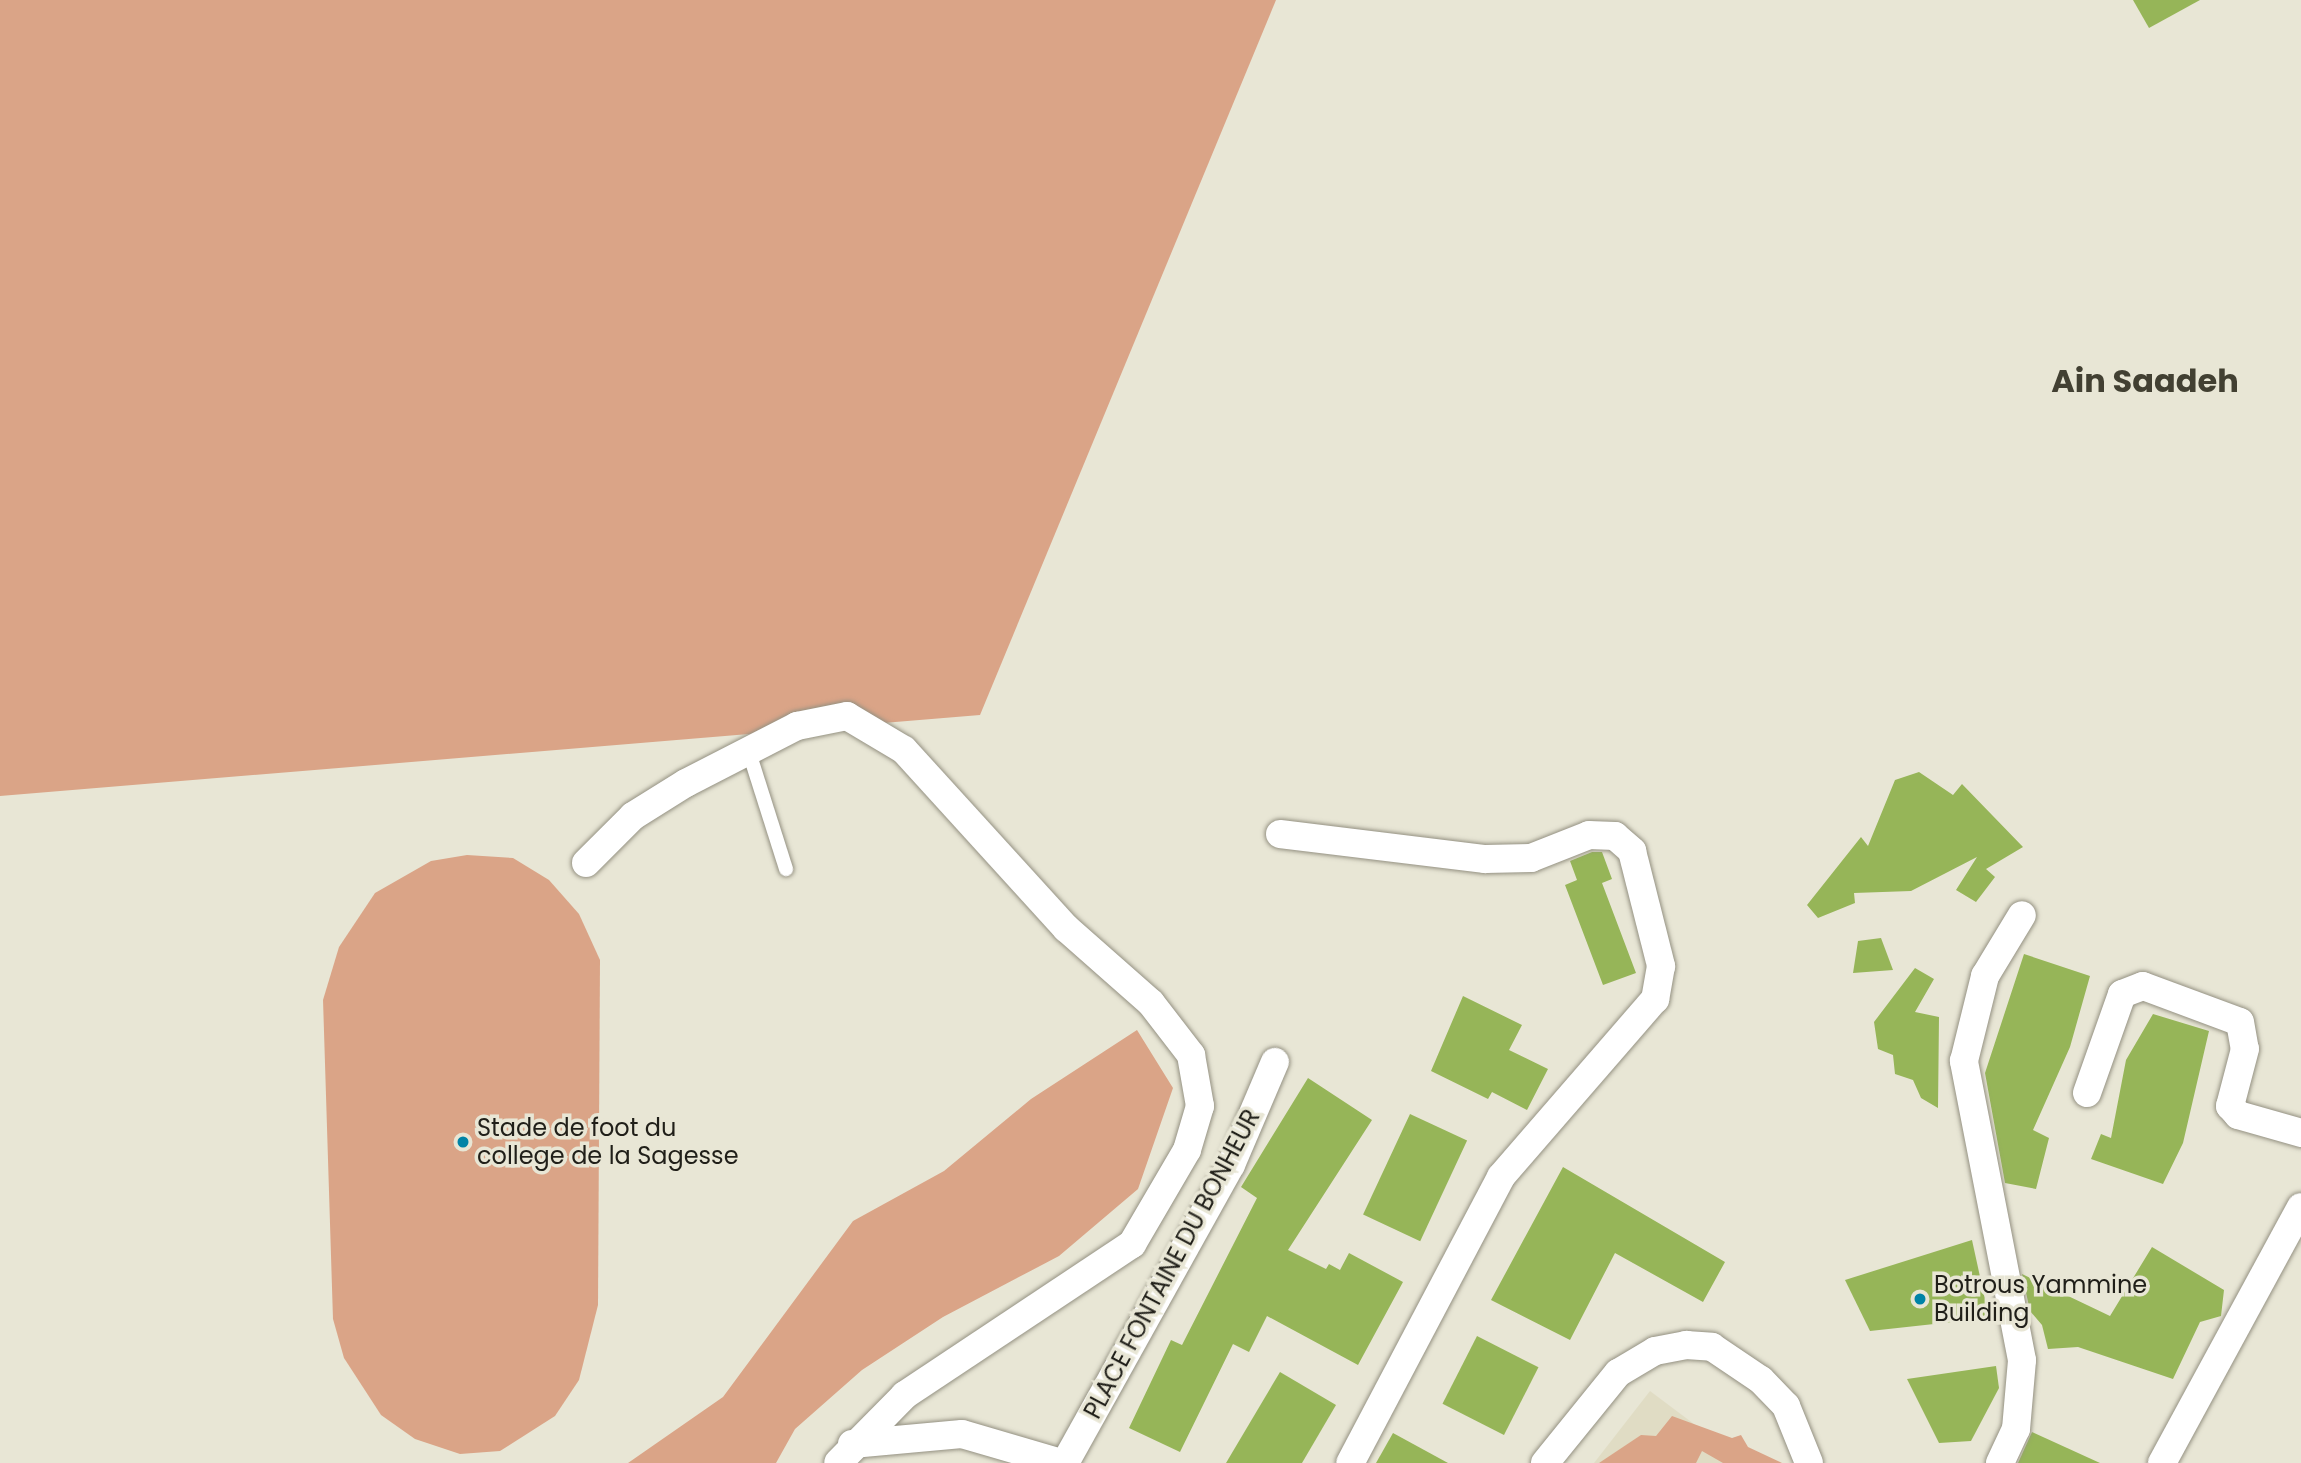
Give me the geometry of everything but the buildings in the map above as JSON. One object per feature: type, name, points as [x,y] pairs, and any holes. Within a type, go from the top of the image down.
[{"type":"street","name":"PLACE FONTAINE DU BONHEUR","points":[[586,863],[633,816],[748,749],[820,717],[847,716],[904,750],[1066,928],[1152,1003],[1191,1055],[1200,1106],[1187,1150],[1132,1244],[905,1395],[845,1454]]},
{"type":"street","points":[[1280,834],[1485,859],[1531,858],[1589,835],[1615,836],[1632,851],[1661,966],[1655,999],[1501,1177],[1350,1463]]},
{"type":"street","points":[[2000,1463],[2016,1429],[2022,1360],[1964,1061],[1985,976],[2022,915]]},
{"type":"street","points":[[2087,1093],[2122,994],[2143,986],[2240,1022],[2245,1049],[2230,1106],[2238,1115],[2301,1133]]},
{"type":"street","name":"PLACE FONTAINE DU BONHEUR","points":[[1063,1463],[1231,1164],[1275,1062]]},
{"type":"street","points":[[2162,1463],[2301,1207]]},
{"type":"street","points":[[1545,1463],[1618,1373],[1655,1351],[1686,1345],[1724,1353],[1761,1380],[1786,1406],[1809,1463]]},
{"type":"street","points":[[845,1454],[962,1434],[1063,1463]]},
{"type":"lane","points":[[748,749],[786,869]]},
{"type":"shaded area","points":[[0,0],[1276,0],[980,715],[0,796]]},
{"type":"shaded area","name":"Stade de foot du college de la Sagesse","points":[[467,855],[513,858],[549,880],[579,914],[600,960],[598,1305],[579,1380],[555,1416],[500,1451],[460,1454],[415,1439],[381,1415],[344,1358],[333,1319],[323,1000],[339,947],[375,893],[431,861]]},
{"type":"shaded area","points":[[1137,1030],[1173,1088],[1138,1189],[1059,1256],[943,1317],[862,1370],[795,1429],[776,1463],[628,1463],[723,1397],[853,1221],[944,1171],[1031,1099]]},
{"type":"shaded area","points":[[1650,1391],[1746,1463],[1594,1463]]},
{"type":"shaded area","points":[[1672,1416],[1732,1438],[1741,1435],[1748,1447],[1782,1463],[1723,1463],[1702,1451],[1696,1463],[1599,1463],[1641,1435],[1656,1436]]},
{"type":"place","name":"Stade de foot du college de la Sagesse","points":[[463,1142]]},
{"type":"place","name":"Botrous Yammine Building","points":[[1920,1299]]},
{"type":"district","name":"Ain Saadeh","points":[[2145,381]]}]
